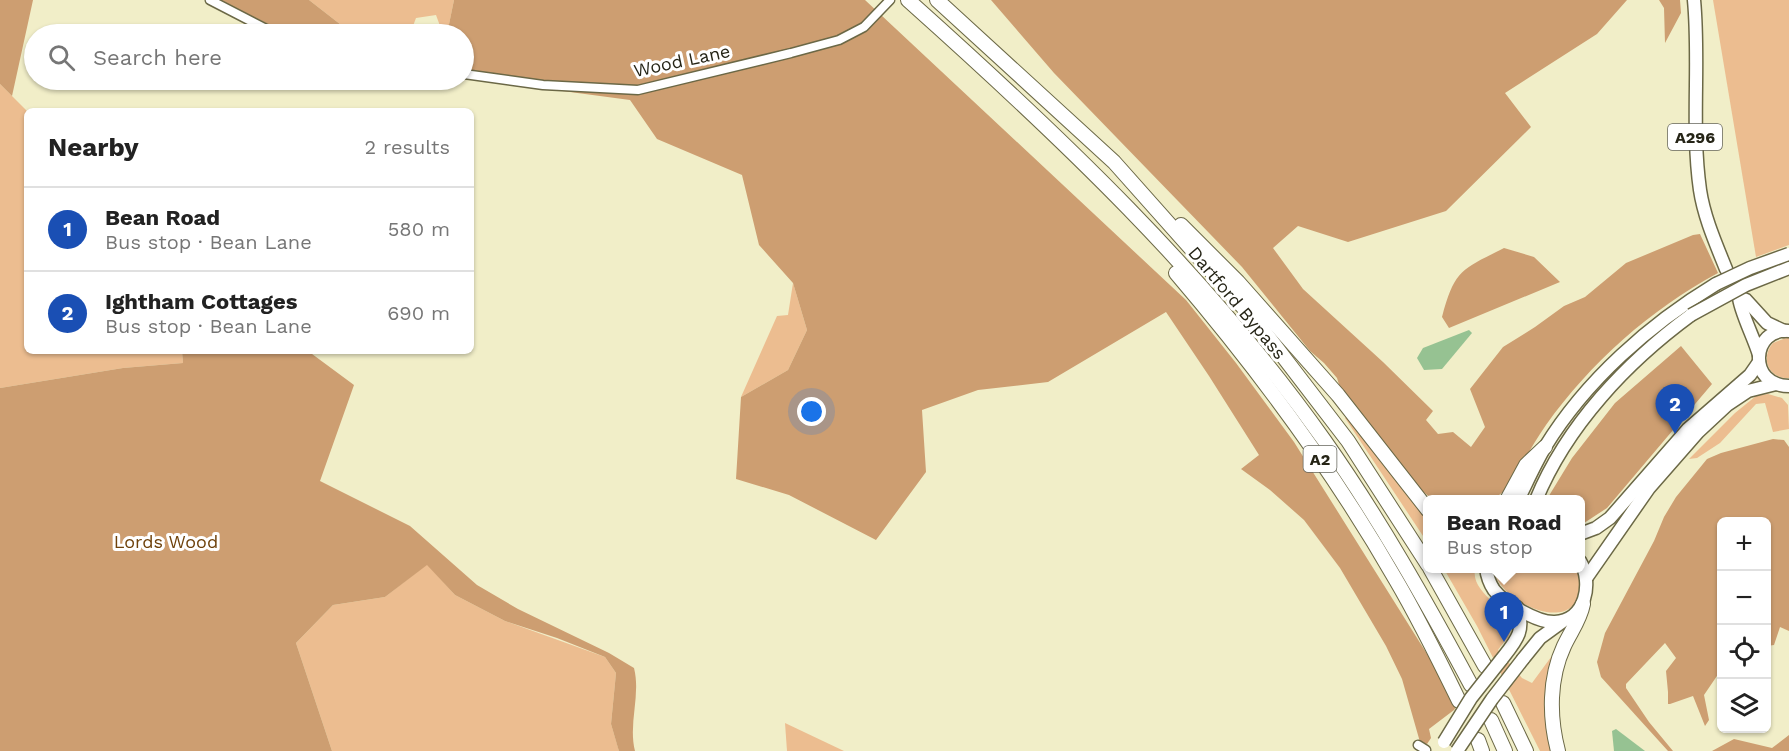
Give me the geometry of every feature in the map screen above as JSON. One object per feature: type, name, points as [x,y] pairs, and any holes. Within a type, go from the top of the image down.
[{"type":"highway","name":"Dartford Bypass","points":[[908,0],[980,64],[1077,156],[1154,235],[1246,338],[1323,439],[1364,498],[1423,594],[1472,684]]},
{"type":"highway","name":"Dartford Bypass","points":[[937,0],[1114,162],[1259,325],[1316,397],[1366,467],[1423,557]]},
{"type":"highway","points":[[1114,162],[1238,282],[1338,395],[1423,504]]},
{"type":"highway","name":"A2","points":[[1154,235],[1173,270],[1233,340],[1315,451],[1396,579],[1459,701]]},
{"type":"highway","points":[[1510,495],[1526,465],[1545,447]]},
{"type":"highway","name":"Dartford Bypass","points":[[1432,573],[1485,666]]},
{"type":"highway","points":[[1558,751],[1552,721],[1554,681],[1561,652],[1580,616],[1582,604]]},
{"type":"highway","points":[[1503,703],[1526,751]]},
{"type":"highway","points":[[1491,720],[1505,751]]},
{"type":"main road","name":"A296","points":[[1694,0],[1695,137],[1700,192],[1726,269]]},
{"type":"main road","points":[[1539,495],[1558,458],[1586,418],[1632,363],[1716,284],[1750,268],[1789,254]]},
{"type":"main road","points":[[1521,495],[1545,447],[1575,405],[1601,376],[1644,335],[1687,311],[1789,268]]},
{"type":"main road","points":[[1784,387],[1764,376],[1751,331],[1739,304],[1739,297],[1746,300],[1767,323],[1787,331]]},
{"type":"main road","points":[[1585,532],[1610,518],[1688,429],[1750,375],[1759,358],[1761,346],[1767,338],[1775,333],[1787,331]]},
{"type":"main road","points":[[1587,577],[1649,488],[1698,432],[1727,405],[1748,391],[1784,387]]},
{"type":"main road","points":[[1457,751],[1522,659],[1540,638],[1582,604],[1587,593],[1585,572]]},
{"type":"main road","points":[[1487,573],[1495,591],[1517,607],[1540,620],[1556,622],[1565,620]]},
{"type":"main road","points":[[1432,748],[1516,640],[1521,620],[1517,607]]},
{"type":"street","points":[[210,0],[257,24]]},
{"type":"street","name":"Wood Lane","points":[[474,76],[543,86],[638,90],[833,42],[862,28],[890,0]]},
{"type":"street","points":[[1418,745],[1432,748]]},
{"type":"shaded area","points":[[309,0],[454,0],[449,24],[439,24],[436,15],[416,18],[414,24],[340,24]]},
{"type":"shaded area","points":[[1713,0],[1789,0],[1789,245],[1756,257]]},
{"type":"shaded area","points":[[0,84],[24,108],[24,354],[182,354],[183,363],[123,368],[0,388]]},
{"type":"shaded area","points":[[793,283],[807,330],[788,370],[741,397],[777,316],[788,315]]},
{"type":"shaded area","points":[[1469,330],[1472,333],[1442,369],[1424,370],[1417,358],[1423,348]]},
{"type":"shaded area","points":[[1789,338],[1789,378],[1776,375],[1771,371],[1767,361],[1769,349],[1773,343]]},
{"type":"shaded area","points":[[1768,394],[1782,398],[1788,405],[1789,429],[1773,432],[1765,403],[1756,404],[1720,443],[1697,458],[1689,459],[1735,413],[1756,396]]},
{"type":"shaded area","points":[[1347,417],[1423,512],[1423,536],[1345,418]]},
{"type":"shaded area","points":[[427,564],[455,595],[505,621],[605,657],[616,673],[611,724],[619,751],[332,751],[296,643],[333,605],[385,597]]},
{"type":"shaded area","points":[[1446,573],[1475,573],[1475,579],[1480,588],[1508,618],[1509,635],[1498,650],[1522,678],[1532,683],[1554,653],[1553,751],[1540,751],[1477,626]]},
{"type":"shaded area","points":[[1496,573],[1578,573],[1580,591],[1574,605],[1563,611],[1550,612],[1534,609],[1520,601],[1507,592]]},
{"type":"shaded area","points":[[785,723],[844,751],[787,751]]},
{"type":"shaded area","points":[[1616,729],[1645,751],[1614,751],[1612,731]]},
{"type":"green space","points":[[0,0],[33,0],[28,24],[24,24],[24,41],[12,96],[0,84]]},
{"type":"green space","points":[[218,0],[309,0],[340,24],[268,24]]},
{"type":"green space","points":[[454,0],[865,0],[1186,300],[1294,442],[1439,673],[1456,707],[1454,710],[1429,729],[1431,738],[1427,744],[1420,742],[1402,679],[1386,646],[1340,568],[1304,520],[1270,490],[1241,469],[1259,455],[1166,312],[1048,382],[978,390],[922,410],[926,472],[876,540],[789,495],[736,479],[741,397],[788,370],[807,330],[793,283],[759,245],[742,175],[657,139],[630,100],[474,79],[474,24],[449,24]]},
{"type":"green space","points":[[991,0],[1627,0],[1597,34],[1505,93],[1531,127],[1446,211],[1348,242],[1298,226],[1273,248],[1303,289],[1433,411],[1426,420],[1438,434],[1453,432],[1471,447],[1485,427],[1470,389],[1503,347],[1564,306],[1585,297],[1626,263],[1693,235],[1700,234],[1718,273],[1646,321],[1602,359],[1546,425],[1508,488],[1499,495],[1427,495],[1341,391],[1337,378],[1310,351],[1242,267],[1054,73]]},
{"type":"green space","points":[[1659,0],[1680,0],[1681,13],[1665,43],[1664,8]]},
{"type":"green space","points":[[1504,248],[1534,257],[1560,282],[1449,328],[1442,317],[1456,280],[1478,261]]},
{"type":"green space","points":[[1681,346],[1712,384],[1607,508],[1585,522],[1585,495],[1549,495],[1572,458],[1615,403]]},
{"type":"green space","name":"Lords Wood","points":[[182,354],[312,354],[354,385],[320,481],[410,526],[477,585],[518,609],[609,653],[634,668],[636,689],[633,741],[635,751],[619,751],[618,748],[611,724],[616,673],[605,657],[505,621],[455,595],[427,565],[385,597],[333,605],[296,643],[332,751],[0,751],[0,388],[123,368],[183,363]]},
{"type":"green space","points":[[1773,439],[1784,440],[1789,447],[1789,631],[1780,627],[1774,645],[1771,645],[1771,517],[1717,517],[1717,676],[1704,695],[1709,720],[1705,726],[1693,696],[1668,704],[1666,671],[1676,658],[1665,643],[1626,684],[1626,688],[1649,722],[1673,751],[1668,751],[1601,677],[1597,662],[1605,633],[1654,541],[1664,517],[1676,497],[1707,459]]},
{"type":"green space","points":[[1789,735],[1789,751],[1712,751],[1734,739],[1772,748]]},
{"type":"place","name":"Ightham Cottages","points":[[1675,434]]},
{"type":"place","name":"Bean Road","points":[[1504,642]]}]
